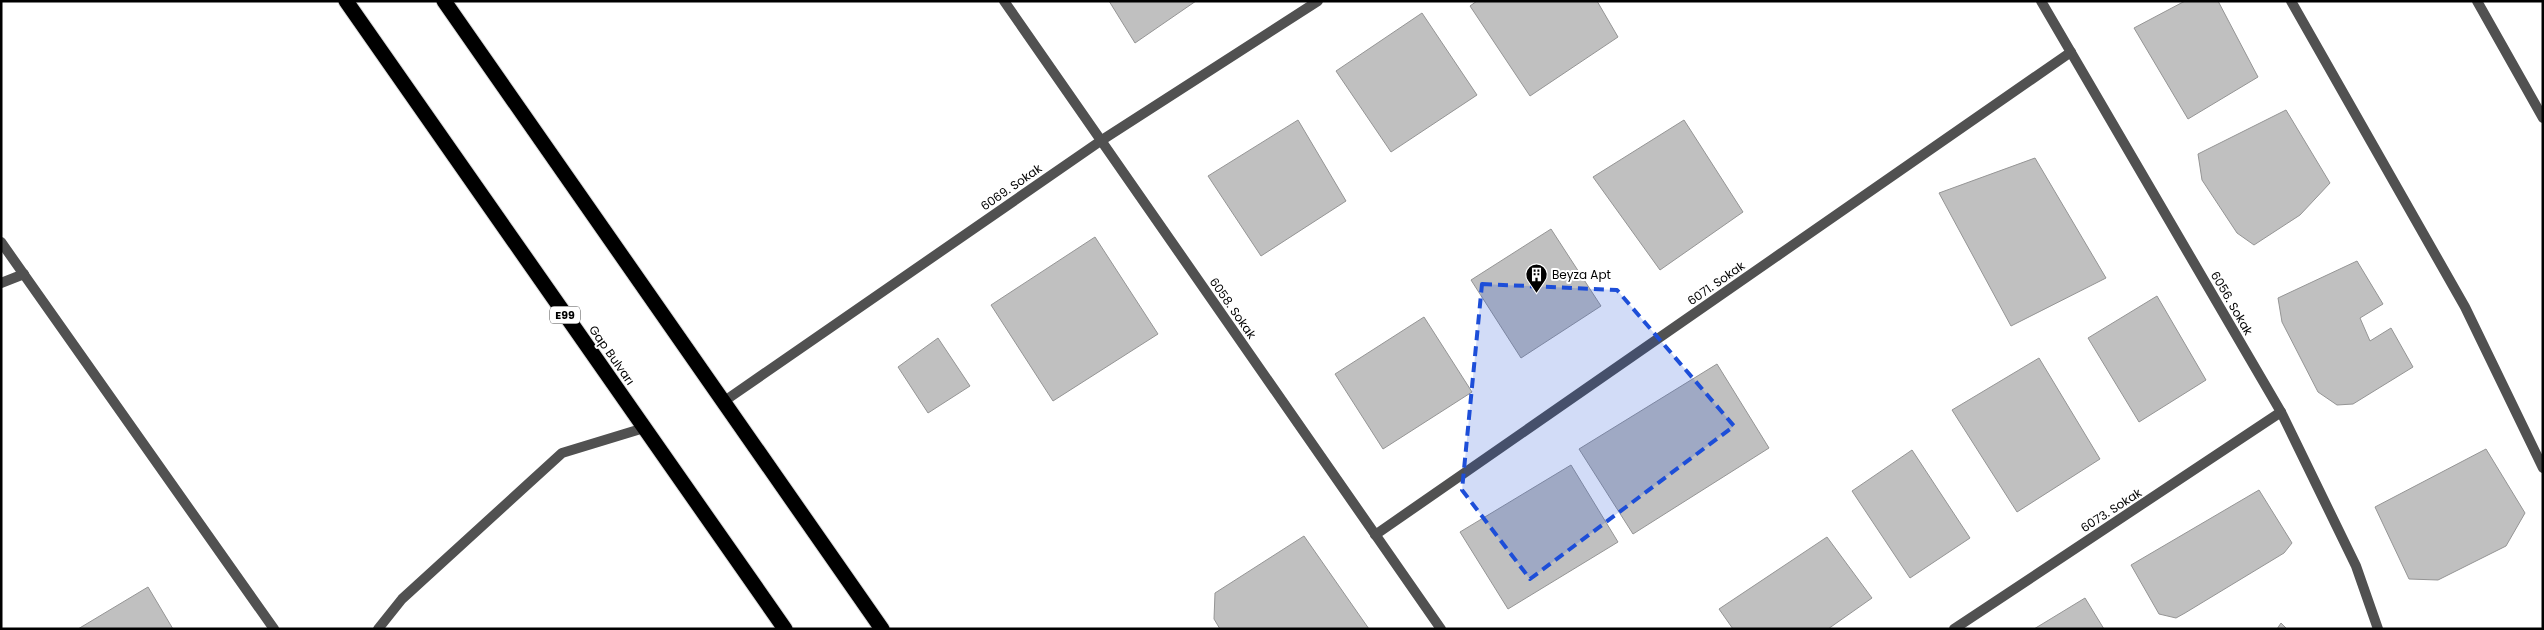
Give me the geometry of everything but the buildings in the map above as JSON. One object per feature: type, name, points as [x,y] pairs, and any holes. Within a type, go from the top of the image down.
[{"type":"highway","name":"Gap Bulvarı","points":[[346,1],[785,629]]},
{"type":"highway","points":[[444,1],[882,629]]},
{"type":"street","name":"6069. Sokak","points":[[723,402],[1102,140],[1318,1]]},
{"type":"street","name":"6056. Sokak","points":[[2041,1],[2282,412],[2356,566],[2378,629]]},
{"type":"street","points":[[2291,1],[2465,307],[2543,468]]},
{"type":"street","points":[[2477,1],[2543,118]]},
{"type":"street","name":"6058. Sokak","points":[[1006,2],[1441,629]]},
{"type":"street","name":"6071. Sokak","points":[[1375,534],[2071,52]]},
{"type":"street","points":[[1,242],[274,629]]},
{"type":"street","points":[[1,284],[24,274]]},
{"type":"street","name":"6073. Sokak","points":[[1954,629],[2282,412]]},
{"type":"street","points":[[378,629],[402,600],[562,453],[644,428]]},
{"type":"highlighted area","points":[[1482,284],[1617,290],[1734,426],[1530,579],[1462,490]]},
{"type":"place","name":"Beyza Apt","points":[[1536,293]]}]
